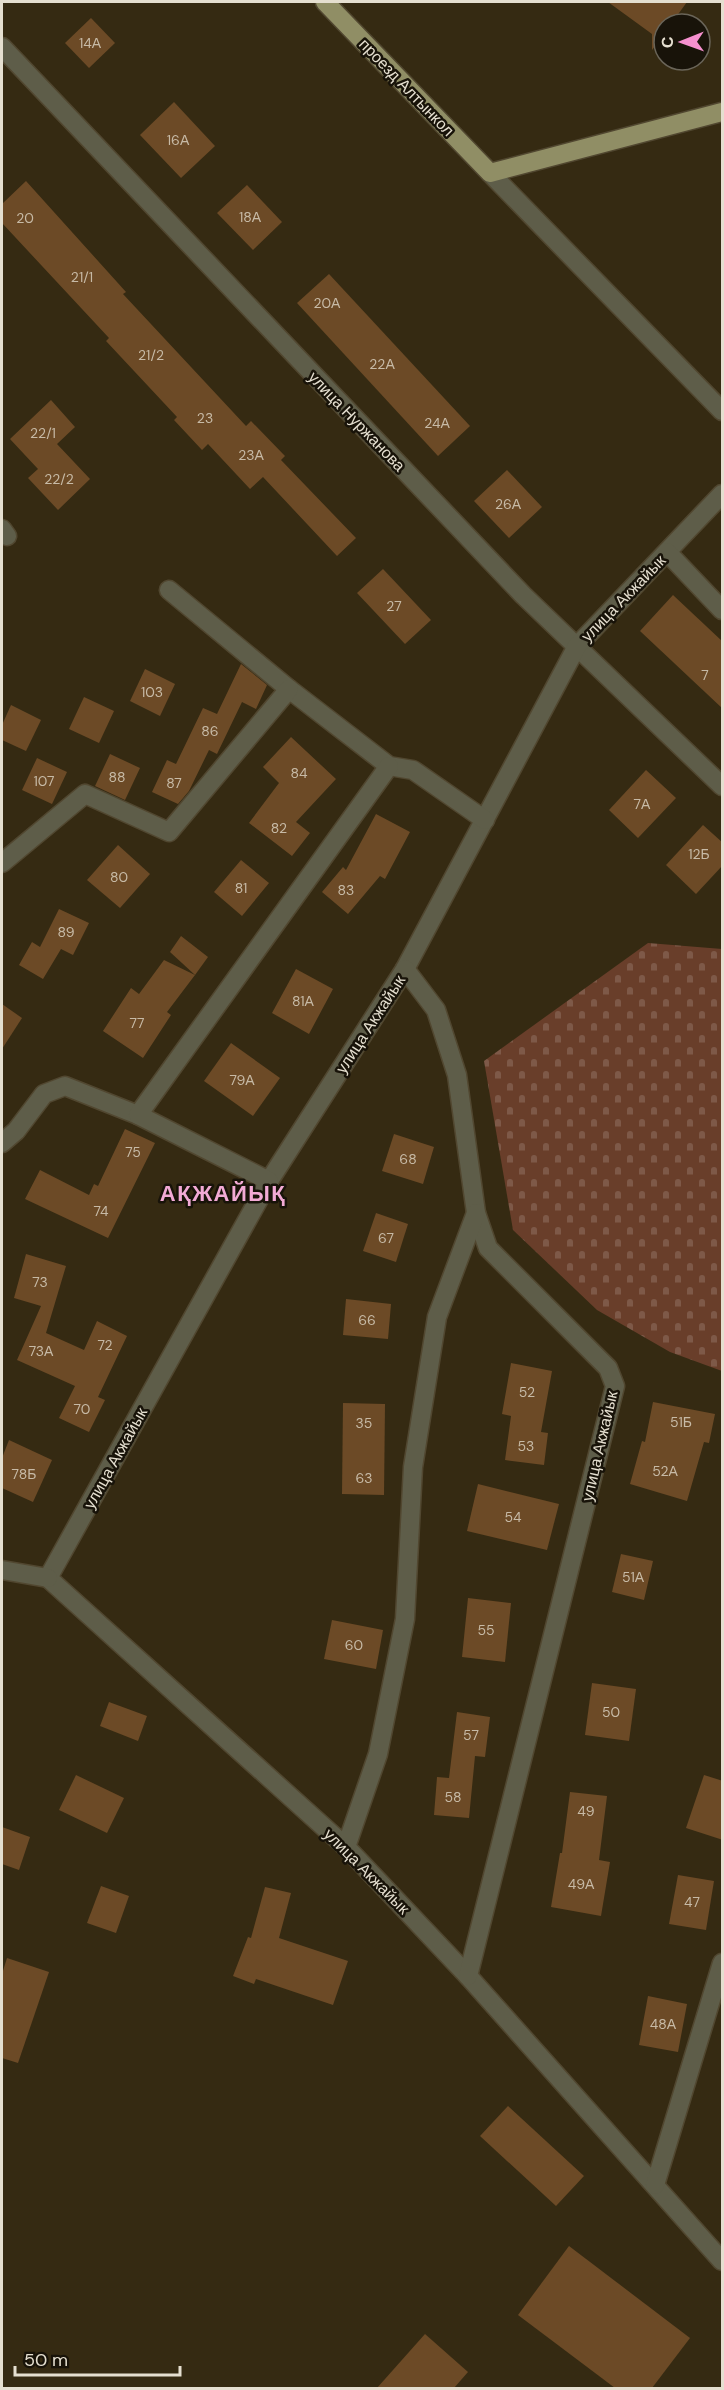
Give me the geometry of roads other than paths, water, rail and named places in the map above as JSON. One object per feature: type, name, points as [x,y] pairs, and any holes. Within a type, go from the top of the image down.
[{"type":"main road","name":"проезд Алтынкол","points":[[325,2],[490,173]]},
{"type":"main road","points":[[490,173],[723,112]]},
{"type":"street","name":"улица Нуржанова","points":[[2,47],[514,586],[723,786]]},
{"type":"street","points":[[490,173],[723,411]]},
{"type":"street","name":"улица Акжайык","points":[[723,494],[577,646],[405,969],[269,1181],[48,1578],[346,1847],[468,1976],[723,2261]]},
{"type":"street","points":[[668,552],[723,610]]},
{"type":"street","points":[[170,590],[289,689],[389,766],[413,770],[485,820]]},
{"type":"street","points":[[2,863],[85,794],[169,832],[289,689]]},
{"type":"street","points":[[138,1115],[389,766]]},
{"type":"street","name":"улица Акжайык","points":[[405,969],[436,1010],[457,1075],[476,1213],[488,1248],[608,1368],[615,1386],[468,1976]]},
{"type":"street","points":[[2,1143],[16,1131],[44,1094],[65,1086],[138,1115],[269,1181]]},
{"type":"street","points":[[346,1847],[378,1754],[405,1619],[412,1467],[437,1317],[476,1213]]},
{"type":"street","points":[[2,1570],[48,1578]]},
{"type":"street","points":[[655,2185],[723,1963]]},
{"type":"district","name":"АҚЖАЙЫҚ","points":[[223,1193]]}]
